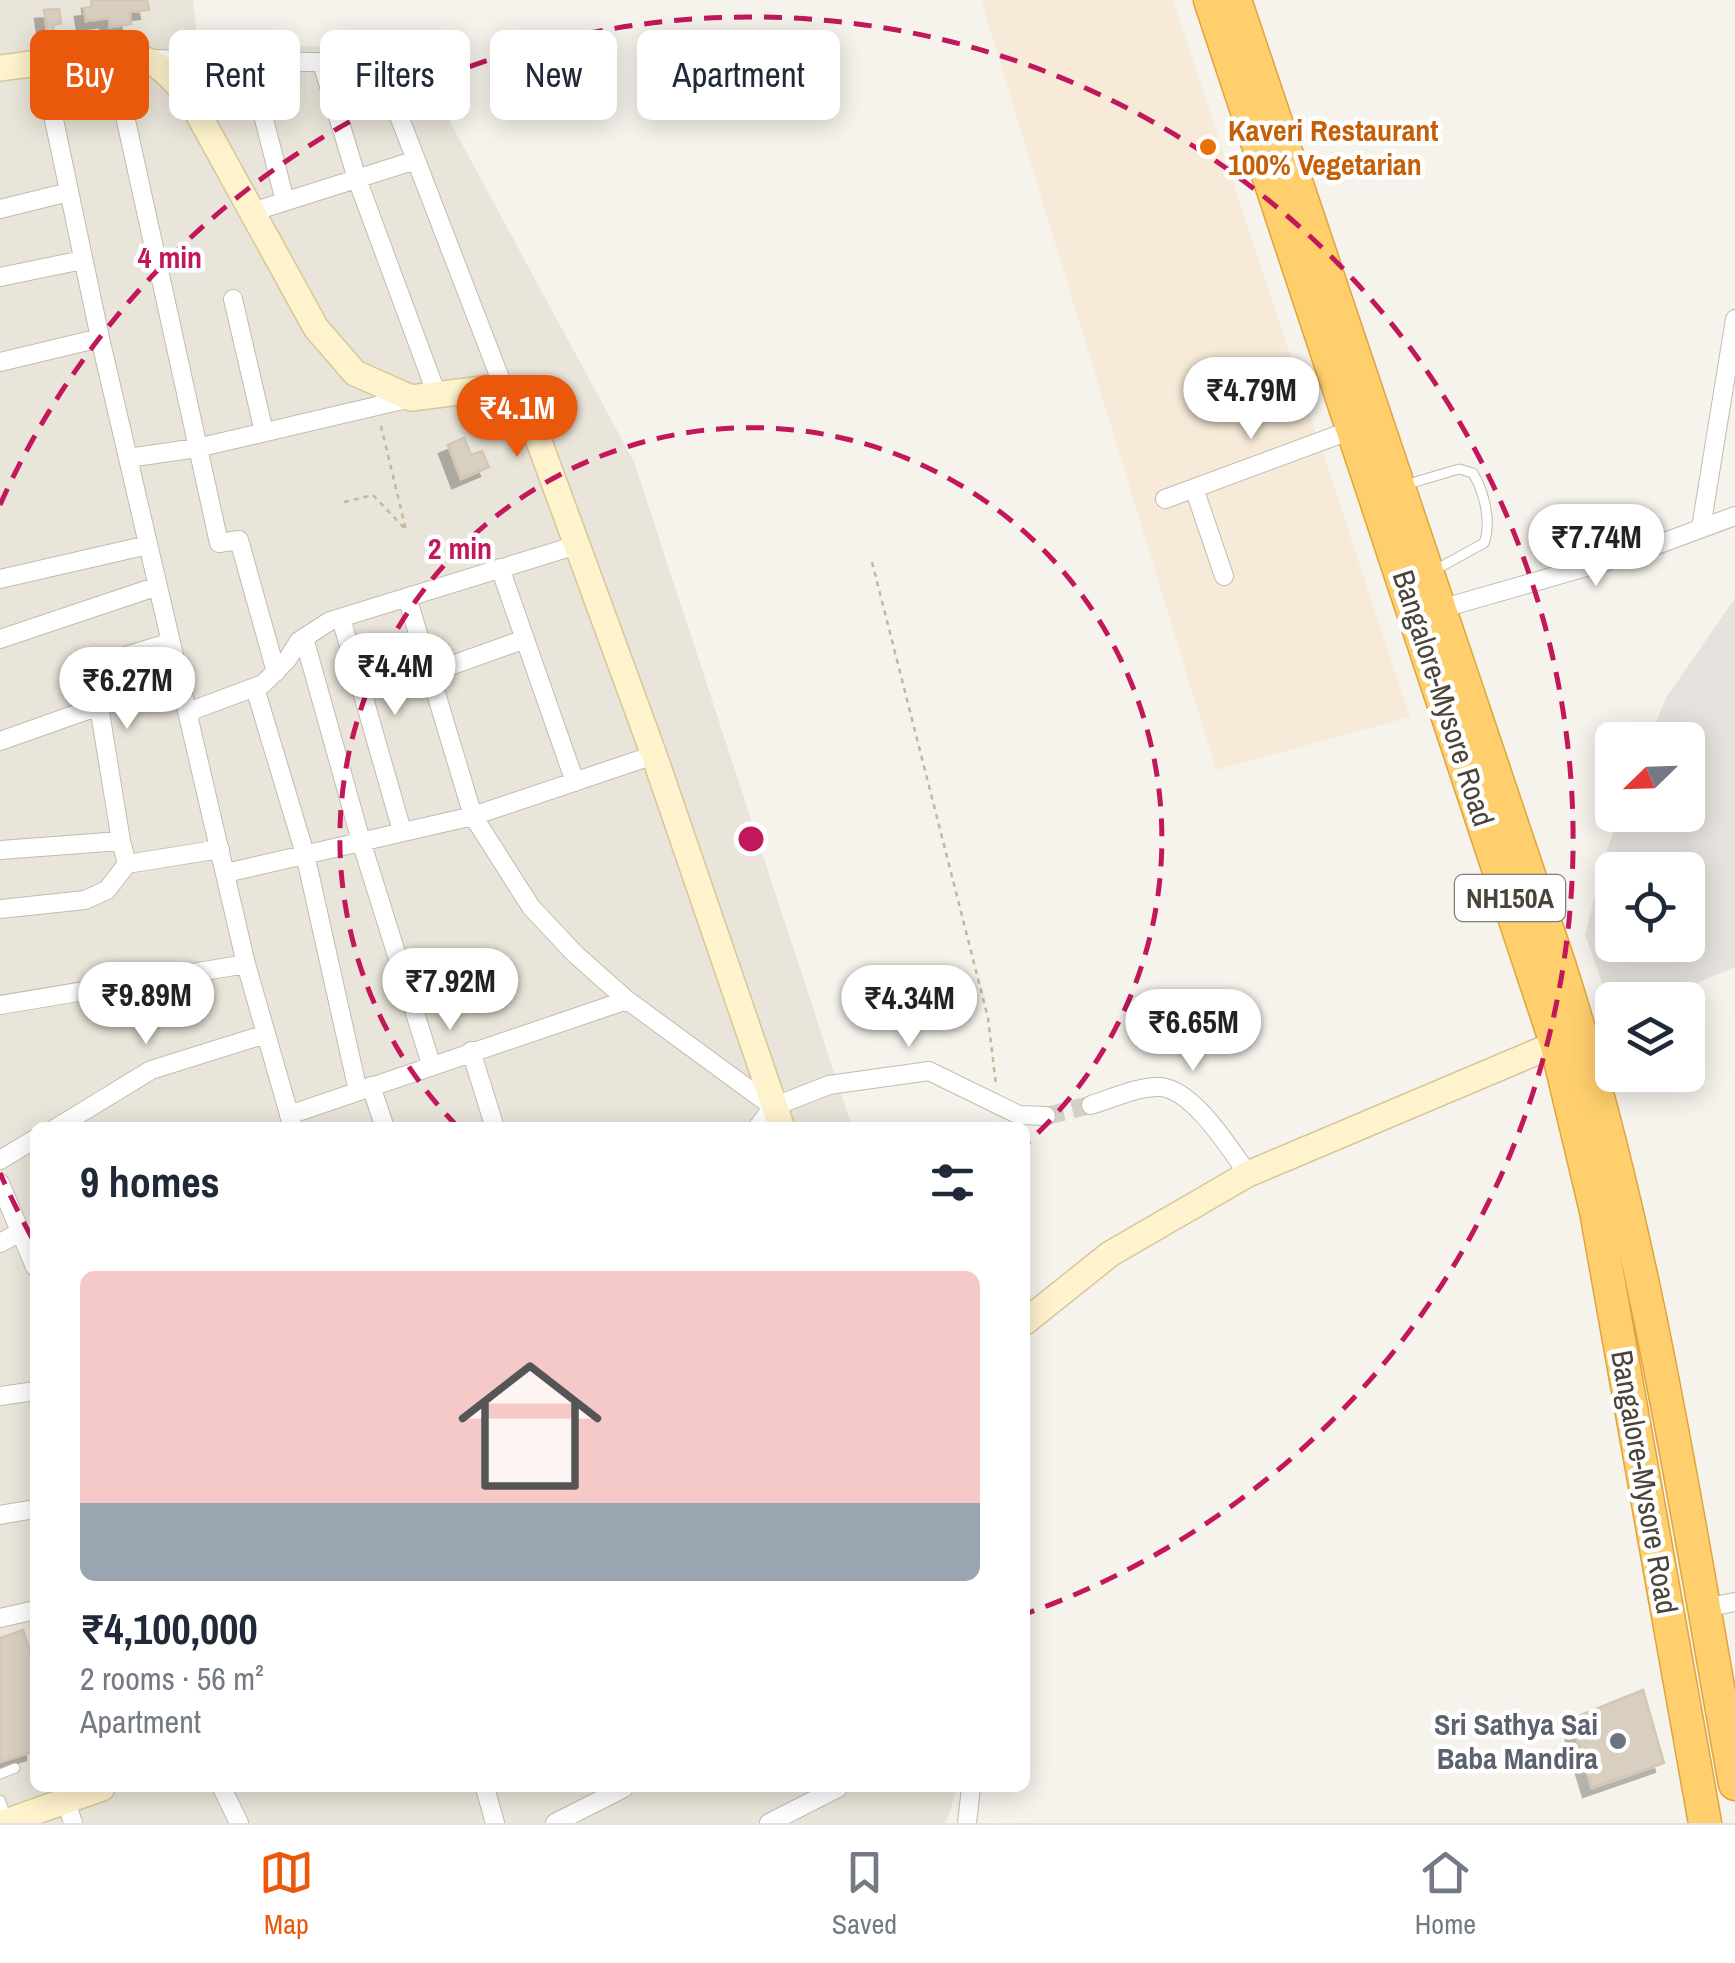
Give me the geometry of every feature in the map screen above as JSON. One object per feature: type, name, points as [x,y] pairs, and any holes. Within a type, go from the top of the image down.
[{"type":"highway","name":"Bangalore-Mysore Road","points":[[1210,0],[1354,429],[1416,577],[1568,1038],[1620,1172],[1723,1604],[1735,1784]]},
{"type":"highway","name":"Bangalore-Mysore Road","points":[[1235,0],[1399,486],[1416,577],[1440,609],[1568,1038],[1704,1823]]},
{"type":"street","points":[[149,62],[190,99],[316,328],[356,373],[424,397]]},
{"type":"street","points":[[0,68],[30,64]]},
{"type":"street","points":[[54,120],[100,338],[246,964],[291,1121],[430,1064],[627,1000]]},
{"type":"street","points":[[126,120],[219,543],[240,540],[276,672]]},
{"type":"street","points":[[264,120],[285,202]]},
{"type":"street","points":[[339,120],[424,397]]},
{"type":"street","points":[[401,120],[504,391]]},
{"type":"street","points":[[252,212],[416,160]]},
{"type":"street","points":[[0,209],[70,192]]},
{"type":"street","points":[[0,277],[84,260]]},
{"type":"street","points":[[233,299],[264,432]]},
{"type":"street","points":[[1701,528],[1735,319]]},
{"type":"street","points":[[0,362],[100,338]]},
{"type":"street","points":[[128,458],[198,448],[424,397],[491,388],[516,399],[533,425],[654,755],[778,1117]]},
{"type":"street","points":[[1165,499],[1354,429]]},
{"type":"street","points":[[1194,488],[1224,576]]},
{"type":"street","points":[[1440,609],[1635,553],[1735,516]]},
{"type":"street","points":[[0,579],[148,544]]},
{"type":"street","points":[[188,712],[255,688],[276,672],[304,638],[342,618],[577,545]]},
{"type":"street","points":[[500,568],[575,782]]},
{"type":"street","points":[[0,639],[158,586]]},
{"type":"street","points":[[407,597],[473,816],[532,907],[627,1000],[778,1117]]},
{"type":"street","points":[[342,618],[402,832]]},
{"type":"street","points":[[304,638],[430,1064]]},
{"type":"street","points":[[430,673],[525,639]]},
{"type":"street","points":[[0,741],[121,700],[109,661],[171,642]]},
{"type":"street","points":[[255,688],[305,854],[365,1088],[383,1122]]},
{"type":"street","points":[[98,706],[127,864]]},
{"type":"street","points":[[226,873],[473,816],[654,755]]},
{"type":"street","points":[[0,850],[121,841]]},
{"type":"street","points":[[0,909],[85,900],[108,890],[127,864],[220,849]]},
{"type":"street","points":[[0,1006],[246,964]]},
{"type":"street","points":[[66,1122],[151,1070],[266,1034]]},
{"type":"street","points":[[1030,1318],[1110,1254],[1248,1174],[1568,1038]]},
{"type":"street","points":[[471,1051],[493,1122]]},
{"type":"street","points":[[778,1117],[829,1085],[929,1070],[1019,1115],[1046,1116]]},
{"type":"street","points":[[1091,1105],[1155,1086],[1174,1089],[1214,1126],[1248,1174]]},
{"type":"street","points":[[0,1160],[30,1143]]},
{"type":"street","points":[[0,1183],[30,1255]]},
{"type":"street","points":[[0,1243],[20,1232]]},
{"type":"street","points":[[0,1396],[30,1392]]},
{"type":"street","points":[[0,1515],[30,1509]]},
{"type":"street","points":[[0,1618],[30,1611]]},
{"type":"street","points":[[4,1815],[69,1811],[96,1792]]},
{"type":"street","points":[[224,1792],[238,1823]]},
{"type":"street","points":[[486,1792],[496,1823]]},
{"type":"street","points":[[566,1821],[617,1792]]},
{"type":"street","points":[[769,1823],[830,1792]]},
{"type":"street","points":[[966,1823],[970,1792]]},
{"type":"lane","points":[[1399,486],[1459,469],[1474,474],[1488,524],[1484,542],[1416,577]]},
{"type":"lane","points":[[0,1774],[15,1768]]},
{"type":"path","points":[[344,502],[373,495],[406,530],[382,431]]},
{"type":"path","points":[[872,562],[988,1018],[996,1083],[990,1101]]},
{"type":"shaded area","points":[[0,0],[193,0],[196,30],[169,30],[169,120],[300,120],[300,47],[320,46],[320,120],[449,120],[634,462],[850,1122],[30,1122],[30,1792],[956,1792],[946,1823],[0,1823]]},
{"type":"shaded area","points":[[981,0],[1173,0],[1410,717],[1216,770]]},
{"type":"shaded area","points":[[1735,598],[1735,967],[1700,982],[1602,982],[1585,935],[1595,895],[1595,962],[1705,962],[1705,852],[1606,852],[1614,832],[1705,832],[1705,722],[1656,722],[1666,698]]},
{"type":"building","points":[[91,0],[147,0],[149,10],[130,12],[131,24],[110,27],[109,18],[86,21],[84,8],[92,7]]},
{"type":"building","points":[[59,9],[61,23],[53,25],[54,30],[47,30],[44,10]]},
{"type":"building","points":[[464,438],[471,455],[482,451],[489,467],[461,479],[448,445]]},
{"type":"building","points":[[23,1630],[30,1651],[30,1753],[0,1762],[0,1638]]},
{"type":"building","name":"Sri Sathya Sai Baba Mandira","points":[[1643,1690],[1664,1763],[1592,1788],[1571,1719]]},
{"type":"tunnel","points":[[1046,1116],[1091,1105]]},
{"type":"place","name":"Kaveri Restaurant 100% Vegetarian","points":[[1208,147]]},
{"type":"place","name":"Sri Sathya Sai Baba Mandira","points":[[1618,1741]]}]
